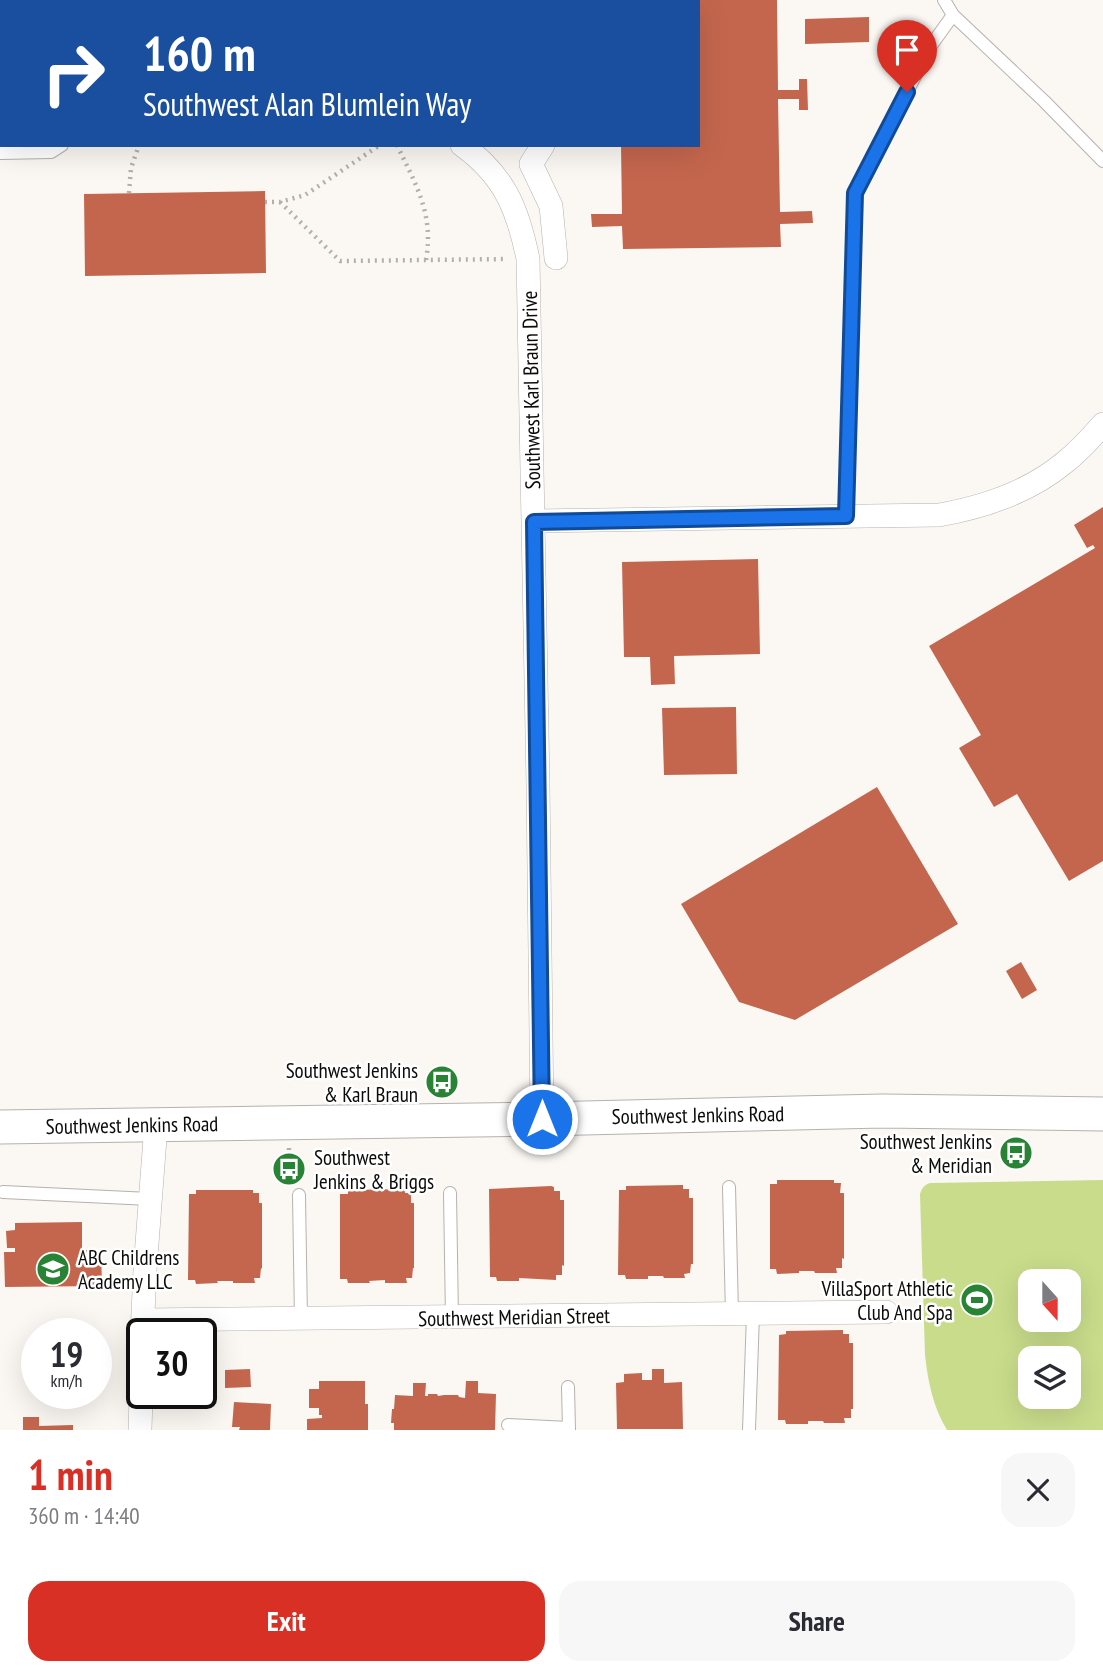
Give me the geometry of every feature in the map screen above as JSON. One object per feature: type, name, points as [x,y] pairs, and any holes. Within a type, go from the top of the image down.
[{"type":"main road","name":"Southwest Jenkins Road","points":[[0,1128],[883,1111],[1103,1114]]},
{"type":"street","name":"Southwest Karl Braun Drive","points":[[464,147],[480,160],[506,190],[522,228],[528,259],[542,1119]]},
{"type":"street","points":[[542,147],[531,164],[551,206],[556,258]]},
{"type":"street","points":[[534,522],[892,517],[939,515],[969,510],[1015,493],[1042,478],[1063,464],[1103,424]]},
{"type":"street","points":[[143,1318],[156,1125]]},
{"type":"street","name":"Southwest Meridian Street","points":[[217,1324],[301,1320],[886,1312]]},
{"type":"street","points":[[140,1430],[141,1409]]},
{"type":"lane","points":[[944,0],[953,15],[1103,161]]},
{"type":"lane","points":[[846,516],[855,193],[930,47],[953,15]]},
{"type":"lane","points":[[0,153],[51,152],[59,147]]},
{"type":"lane","points":[[729,1187],[743,1314],[750,1430]]},
{"type":"lane","points":[[2,1192],[150,1199]]},
{"type":"lane","points":[[450,1193],[453,1318]]},
{"type":"lane","points":[[299,1195],[301,1320]]},
{"type":"lane","points":[[508,1425],[569,1429],[568,1387]]},
{"type":"path","points":[[129,193],[131,168],[138,147]]},
{"type":"path","points":[[265,202],[280,202],[305,195],[377,147]]},
{"type":"path","points":[[398,147],[423,199],[429,241],[426,260]]},
{"type":"path","points":[[280,202],[340,261],[528,259]]},
{"type":"green space","name":"VillaSport Athletic Club And Spa","points":[[1103,1180],[1103,1430],[947,1430],[932,1394],[925,1355],[920,1194],[926,1185]]},
{"type":"building","points":[[700,0],[777,0],[778,90],[799,90],[799,79],[807,79],[808,110],[799,110],[799,99],[778,99],[780,212],[812,211],[813,223],[780,224],[781,247],[623,249],[622,226],[592,227],[591,214],[622,214],[621,147],[700,147]]},
{"type":"building","points":[[869,17],[869,42],[805,44],[805,19]]},
{"type":"building","points":[[265,191],[266,273],[85,276],[84,194]]},
{"type":"building","points":[[1103,507],[1103,861],[1069,881],[1017,794],[994,807],[959,748],[981,735],[929,646],[1095,548],[1093,545],[1087,548],[1074,525]]},
{"type":"building","points":[[758,559],[760,654],[674,656],[675,684],[651,685],[650,657],[624,657],[622,562]]},
{"type":"building","points":[[736,707],[737,774],[664,775],[662,708]]},
{"type":"building","points":[[877,787],[958,924],[795,1020],[739,1002],[681,904]]},
{"type":"building","points":[[1021,962],[1037,990],[1022,999],[1006,971]]},
{"type":"building","points":[[777,1180],[834,1180],[834,1183],[841,1183],[840,1193],[844,1193],[844,1259],[842,1258],[842,1268],[836,1268],[837,1273],[799,1271],[777,1274],[776,1269],[770,1269],[770,1184],[777,1184]]},
{"type":"building","points":[[683,1185],[683,1189],[689,1189],[689,1198],[693,1198],[693,1264],[690,1273],[684,1274],[685,1278],[648,1276],[648,1279],[626,1279],[625,1275],[618,1275],[619,1190],[626,1190],[626,1186]]},
{"type":"building","points":[[551,1186],[554,1191],[560,1191],[560,1200],[564,1200],[562,1275],[556,1275],[556,1280],[519,1278],[519,1281],[497,1281],[496,1277],[490,1277],[489,1189]]},
{"type":"building","points":[[405,1189],[405,1193],[411,1193],[411,1203],[414,1203],[412,1278],[406,1278],[407,1283],[385,1283],[385,1280],[348,1283],[347,1279],[340,1279],[340,1194],[348,1194],[348,1190]]},
{"type":"building","points":[[196,1190],[253,1190],[253,1193],[259,1193],[259,1203],[262,1203],[262,1269],[260,1278],[254,1278],[255,1283],[217,1281],[218,1283],[196,1284],[195,1280],[188,1280],[189,1194],[196,1194]]},
{"type":"building","name":"ABC Childrens Academy LLC","points":[[82,1222],[82,1250],[101,1250],[102,1286],[5,1287],[4,1252],[15,1252],[15,1248],[7,1248],[6,1231],[15,1230],[15,1223]]},
{"type":"building","points":[[843,1330],[843,1334],[849,1334],[849,1343],[853,1343],[851,1418],[844,1418],[845,1423],[808,1421],[808,1424],[786,1424],[785,1420],[778,1420],[779,1335],[786,1334],[786,1331]]},
{"type":"building","points":[[250,1369],[251,1387],[225,1388],[225,1370]]},
{"type":"building","points":[[652,1369],[664,1369],[664,1383],[682,1382],[683,1429],[617,1429],[616,1383],[624,1382],[624,1374],[642,1373],[642,1380],[652,1380]]},
{"type":"building","points":[[319,1381],[365,1381],[368,1430],[307,1430],[307,1419],[322,1418],[319,1408],[309,1408],[309,1389],[319,1389]]},
{"type":"building","points":[[466,1381],[478,1381],[478,1393],[496,1394],[495,1430],[394,1430],[394,1423],[391,1423],[395,1395],[413,1396],[413,1383],[426,1383],[425,1396],[458,1395],[465,1398]]},
{"type":"building","points":[[234,1402],[271,1404],[270,1430],[239,1430],[240,1427],[232,1427]]},
{"type":"building","points":[[23,1417],[39,1417],[39,1426],[73,1425],[73,1430],[23,1430]]},
{"type":"place","name":"Southwest Jenkins & Karl Braun","points":[[442,1082]]},
{"type":"place","name":"Southwest Jenkins & Meridian","points":[[1016,1153]]},
{"type":"place","name":"Southwest Jenkins & Briggs","points":[[289,1169]]},
{"type":"place","name":"ABC Childrens Academy LLC","points":[[53,1269]]},
{"type":"place","name":"VillaSport Athletic Club And Spa","points":[[977,1300]]},
{"type":"route","points":[[542,1119],[534,522],[846,516],[855,193],[907,92]]}]
